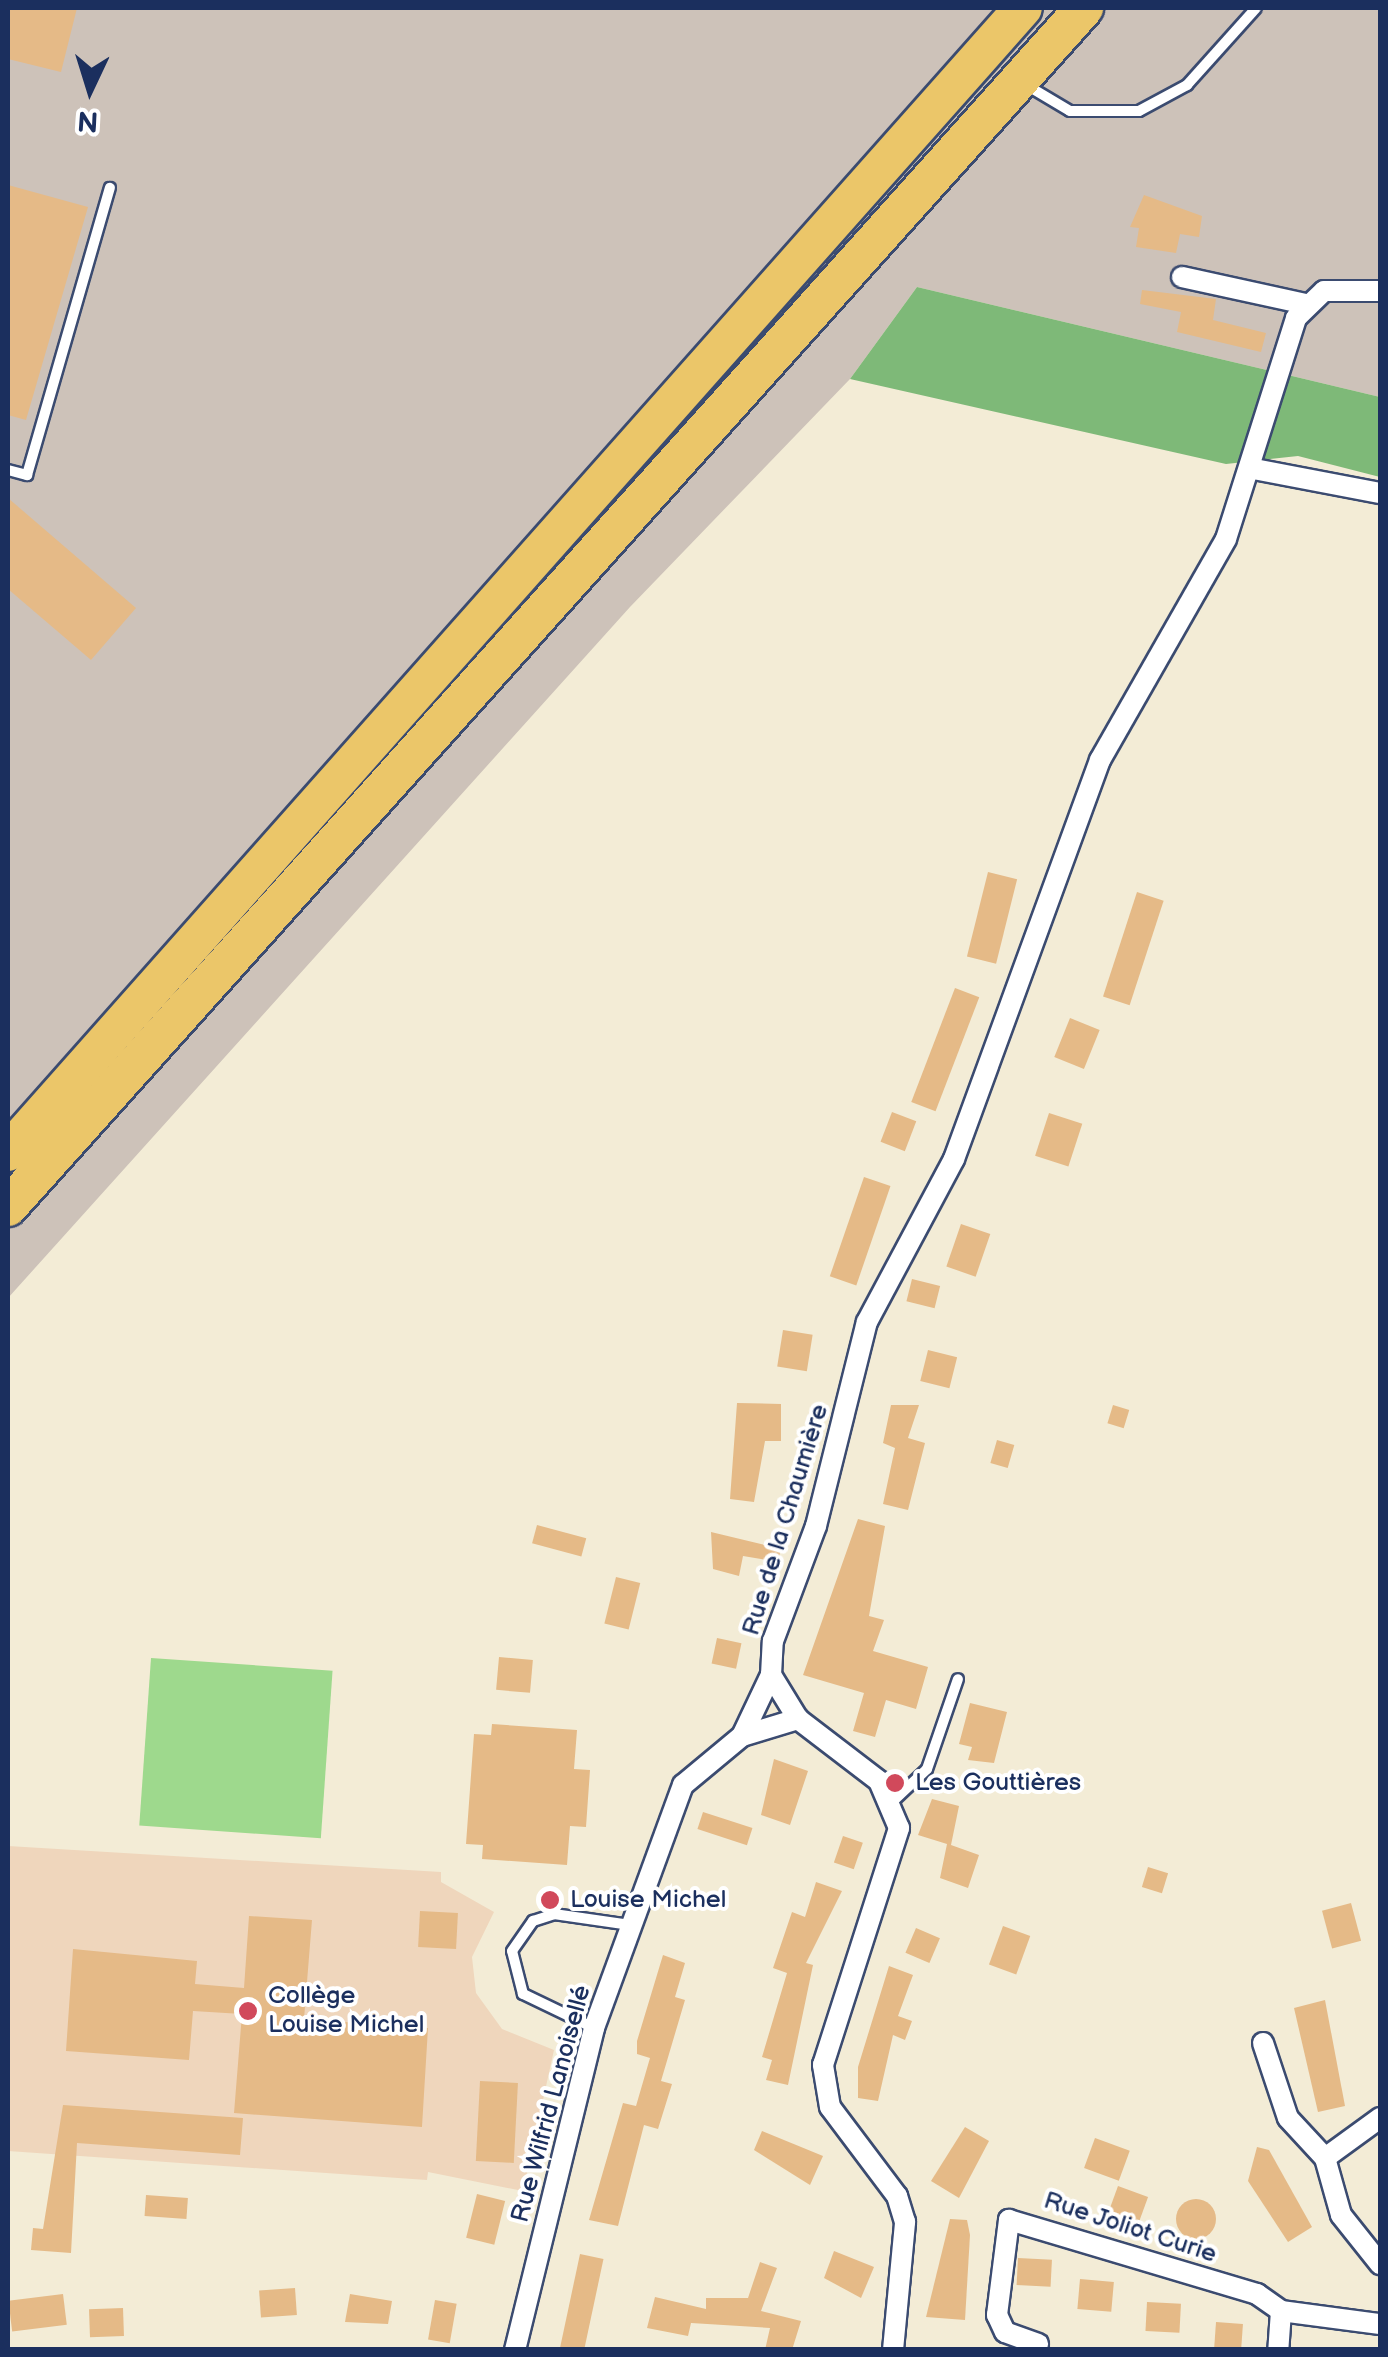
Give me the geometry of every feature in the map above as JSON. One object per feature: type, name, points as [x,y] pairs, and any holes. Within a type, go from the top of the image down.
[{"type":"highway","points":[[8,1152],[1023,8]]},
{"type":"highway","points":[[1021,91],[1084,8]]},
{"type":"highway","points":[[8,1206],[882,235],[1021,91],[1113,8]]},
{"type":"street","points":[[1182,277],[1306,304],[1324,292],[1380,291]]},
{"type":"street","name":"Rue de la Chaumière","points":[[892,1802],[879,1780],[798,1719],[770,1676],[867,1322],[954,1159],[1120,720],[1148,682],[1256,461],[1280,367],[1306,304]]},
{"type":"street","points":[[1256,461],[1380,493]]},
{"type":"street","name":"Rue Wilfrid Lanoisellé","points":[[515,2350],[594,2028],[682,1785],[742,1736],[770,1676]]},
{"type":"street","points":[[742,1736],[798,1719]]},
{"type":"street","points":[[892,1802],[893,1858],[823,2064],[830,2107],[897,2196],[904,2222],[892,2350]]},
{"type":"street","points":[[1263,2044],[1288,2118],[1326,2158],[1341,2215],[1380,2264]]},
{"type":"street","points":[[1326,2158],[1380,2118]]},
{"type":"street","name":"Rue Joliot Curie","points":[[1038,2344],[1005,2332],[997,2314],[1009,2220],[1256,2294],[1281,2311]]},
{"type":"street","points":[[1278,2350],[1281,2311],[1380,2324]]},
{"type":"lane","points":[[1021,91],[1070,111],[1139,111],[1188,85],[1256,8]]},
{"type":"lane","points":[[8,470],[27,475],[110,188]]},
{"type":"lane","points":[[892,1802],[927,1769],[958,1679]]},
{"type":"lane","points":[[594,2028],[523,1994],[512,1951],[533,1921],[554,1914],[630,1926]]},
{"type":"shaded area","points":[[8,8],[1380,8],[1380,397],[917,287],[850,379],[630,607],[8,1298]]},
{"type":"shaded area","name":"Collège Louise Michel","points":[[8,1846],[441,1872],[441,1882],[494,1912],[472,1957],[476,1993],[502,2029],[554,2050],[523,2191],[428,2172],[427,2180],[8,2151]]},
{"type":"green space","points":[[917,287],[1380,397],[1380,477],[1298,456],[1226,464],[850,379]]},
{"type":"green space","points":[[151,1658],[333,1671],[321,1838],[139,1826]]},
{"type":"building","points":[[8,8],[77,8],[61,72],[8,59]]},
{"type":"building","points":[[8,185],[88,207],[26,420],[8,415]]},
{"type":"building","points":[[1144,195],[1202,216],[1199,237],[1180,234],[1176,253],[1136,247],[1139,228],[1130,227]]},
{"type":"building","points":[[1142,290],[1216,299],[1213,320],[1266,333],[1261,352],[1177,332],[1181,312],[1140,304]]},
{"type":"building","points":[[8,498],[136,608],[91,660],[8,589]]},
{"type":"building","points":[[988,872],[1017,879],[996,964],[967,956]]},
{"type":"building","points":[[1137,892],[1164,901],[1130,1005],[1103,997]]},
{"type":"building","points":[[955,988],[979,997],[936,1111],[911,1102]]},
{"type":"building","points":[[1070,1018],[1100,1030],[1084,1069],[1054,1057]]},
{"type":"building","points":[[892,1112],[916,1121],[905,1151],[881,1142]]},
{"type":"building","points":[[1049,1113],[1082,1124],[1068,1167],[1035,1156]]},
{"type":"building","points":[[864,1177],[890,1186],[856,1285],[830,1276]]},
{"type":"building","points":[[961,1224],[990,1234],[976,1277],[946,1267]]},
{"type":"building","points":[[912,1279],[940,1286],[935,1308],[906,1301]]},
{"type":"building","points":[[783,1330],[813,1335],[807,1371],[777,1367]]},
{"type":"building","points":[[928,1350],[957,1357],[949,1388],[920,1381]]},
{"type":"building","points":[[737,1403],[781,1404],[781,1441],[765,1441],[754,1502],[730,1499]]},
{"type":"building","points":[[891,1405],[919,1405],[908,1438],[925,1443],[908,1510],[883,1504],[895,1448],[883,1443]]},
{"type":"building","points":[[1113,1405],[1129,1410],[1124,1428],[1107,1423]]},
{"type":"building","points":[[997,1440],[1014,1445],[1008,1468],[990,1463]]},
{"type":"building","points":[[858,1519],[885,1526],[869,1616],[884,1620],[873,1651],[928,1667],[916,1709],[886,1700],[875,1737],[853,1731],[864,1693],[803,1675]]},
{"type":"building","points":[[537,1525],[586,1538],[581,1557],[532,1543]]},
{"type":"building","points":[[711,1532],[781,1549],[778,1562],[743,1556],[739,1576],[713,1569]]},
{"type":"building","points":[[616,1577],[640,1583],[629,1630],[604,1624]]},
{"type":"building","points":[[717,1638],[741,1643],[736,1669],[712,1663]]},
{"type":"building","points":[[499,1657],[533,1660],[530,1693],[496,1690]]},
{"type":"building","points":[[970,1703],[1007,1712],[994,1763],[968,1760],[972,1747],[959,1744]]},
{"type":"building","points":[[492,1724],[577,1730],[574,1769],[590,1770],[586,1827],[570,1826],[567,1865],[482,1859],[483,1845],[466,1844],[474,1734],[491,1735]]},
{"type":"building","points":[[774,1759],[808,1771],[790,1825],[761,1815]]},
{"type":"building","points":[[932,1799],[959,1806],[951,1845],[979,1855],[968,1888],[940,1878],[947,1844],[918,1835]]},
{"type":"building","points":[[703,1812],[752,1828],[747,1845],[697,1829]]},
{"type":"building","points":[[843,1836],[863,1843],[854,1869],[834,1862]]},
{"type":"building","points":[[1148,1867],[1168,1873],[1162,1893],[1142,1887]]},
{"type":"building","points":[[816,1882],[842,1891],[806,1963],[813,1965],[788,2085],[766,2080],[772,2060],[762,2057],[787,1973],[773,1968],[792,1912],[805,1917]]},
{"type":"building","points":[[1351,1903],[1361,1941],[1332,1948],[1322,1911]]},
{"type":"building","points":[[420,1911],[458,1913],[456,1949],[418,1947]]},
{"type":"building","points":[[249,1916],[312,1920],[304,2019],[428,2028],[422,2127],[234,2113],[242,2014],[193,2011],[189,2060],[66,2051],[73,1949],[197,1961],[195,1984],[244,1988]]},
{"type":"building","points":[[1003,1926],[1030,1936],[1016,1974],[989,1965]]},
{"type":"building","points":[[916,1928],[940,1938],[929,1963],[905,1953]]},
{"type":"building","points":[[663,1955],[685,1963],[675,1997],[685,2000],[661,2081],[672,2084],[658,2129],[644,2125],[618,2226],[589,2220],[623,2103],[636,2106],[650,2058],[637,2054],[637,2041]]},
{"type":"building","points":[[889,1966],[913,1975],[898,2016],[912,2021],[905,2040],[893,2035],[878,2101],[858,2098],[858,2067]]},
{"type":"building","points":[[1325,2000],[1345,2106],[1318,2112],[1294,2008]]},
{"type":"building","points":[[480,2081],[518,2083],[514,2163],[476,2161]]},
{"type":"building","points":[[63,2105],[243,2118],[240,2155],[77,2143],[71,2253],[31,2250],[33,2228],[43,2229]]},
{"type":"building","points":[[965,2127],[989,2141],[959,2198],[931,2181]]},
{"type":"building","points":[[762,2131],[823,2156],[810,2185],[754,2150]]},
{"type":"building","points":[[1095,2138],[1130,2151],[1119,2181],[1084,2168]]},
{"type":"building","points":[[1257,2147],[1269,2150],[1312,2227],[1288,2242],[1248,2181]]},
{"type":"building","points":[[1118,2186],[1148,2197],[1137,2228],[1107,2217]]},
{"type":"building","points":[[477,2194],[505,2201],[494,2245],[466,2238]]},
{"type":"building","points":[[146,2195],[188,2198],[186,2219],[145,2216]]},
{"type":"building","points":[[1196,2199],[1210,2205],[1216,2219],[1210,2233],[1196,2239],[1182,2233],[1176,2219],[1182,2205]]},
{"type":"building","points":[[950,2219],[967,2220],[970,2235],[965,2320],[926,2317]]},
{"type":"building","points":[[834,2251],[874,2267],[861,2298],[824,2278]]},
{"type":"building","points":[[580,2254],[603,2259],[584,2350],[560,2350]]},
{"type":"building","points":[[1018,2258],[1052,2260],[1051,2287],[1017,2285]]},
{"type":"building","points":[[760,2262],[777,2268],[761,2311],[801,2321],[792,2350],[765,2350],[770,2328],[691,2323],[688,2336],[647,2328],[655,2297],[706,2309],[706,2298],[748,2298]]},
{"type":"building","points":[[1080,2279],[1114,2282],[1111,2312],[1077,2309]]},
{"type":"building","points":[[295,2288],[297,2315],[261,2317],[259,2291]]},
{"type":"building","points":[[63,2294],[67,2325],[12,2331],[8,2301]]},
{"type":"building","points":[[350,2294],[392,2301],[388,2324],[345,2322]]},
{"type":"building","points":[[435,2300],[457,2304],[450,2343],[428,2339]]},
{"type":"building","points":[[1147,2302],[1181,2304],[1179,2333],[1145,2331]]},
{"type":"building","points":[[123,2308],[124,2336],[90,2337],[89,2309]]},
{"type":"building","points":[[1216,2322],[1243,2324],[1241,2350],[1214,2350]]},
{"type":"place","name":"Les Gouttières","points":[[895,1783]]},
{"type":"place","name":"Louise Michel","points":[[550,1900]]},
{"type":"place","name":"Collège Louise Michel","points":[[248,2011]]}]
